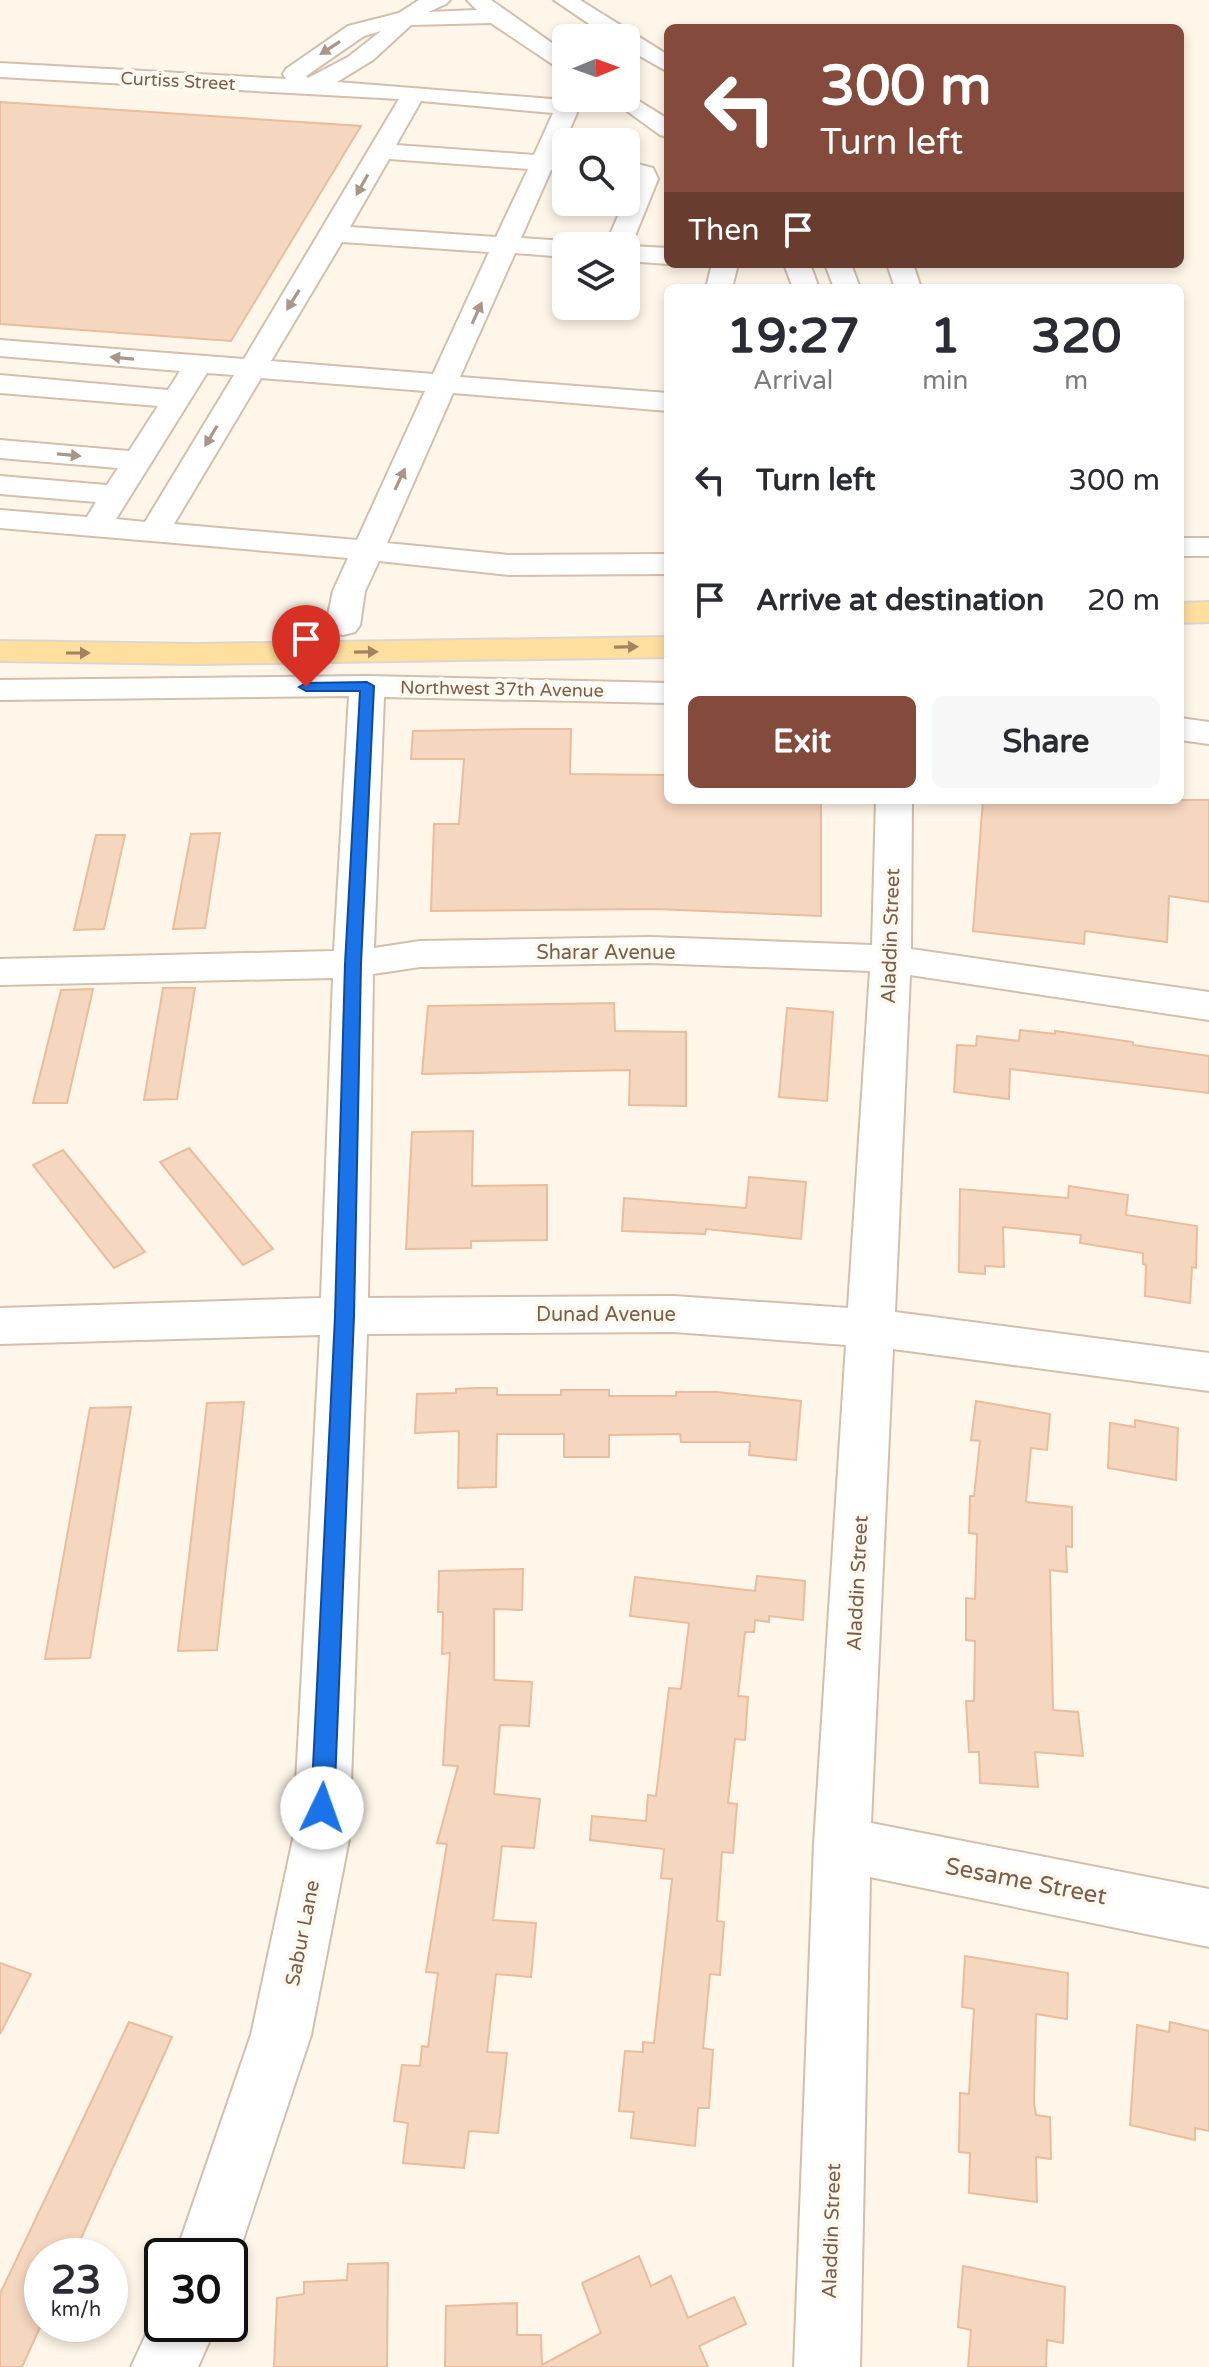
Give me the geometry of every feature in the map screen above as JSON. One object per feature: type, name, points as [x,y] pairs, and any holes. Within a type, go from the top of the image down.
[{"type":"main road","points":[[1184,613],[1209,612]]},
{"type":"main road","points":[[0,624],[343,625],[664,621]]},
{"type":"main road","points":[[1184,638],[1209,638]]},
{"type":"main road","points":[[0,651],[197,654],[664,647]]},
{"type":"street","points":[[303,88],[294,74],[356,31],[439,0]]},
{"type":"street","points":[[478,0],[552,54]]},
{"type":"street","points":[[565,0],[603,24]]},
{"type":"street","points":[[521,8],[552,28]]},
{"type":"street","points":[[410,9],[496,16]]},
{"type":"street","points":[[640,47],[664,62]]},
{"type":"street","name":"Curtiss Street","points":[[0,70],[557,104],[564,107],[562,128]]},
{"type":"street","points":[[154,532],[334,234],[414,93]]},
{"type":"street","points":[[640,111],[664,127]]},
{"type":"street","points":[[381,151],[552,163]]},
{"type":"street","points":[[343,625],[349,591],[507,246],[552,168]]},
{"type":"street","points":[[640,172],[646,179],[640,193]]},
{"type":"street","points":[[334,234],[552,248]]},
{"type":"street","points":[[640,254],[664,256]]},
{"type":"street","points":[[0,348],[664,402]]},
{"type":"street","points":[[96,527],[199,364]]},
{"type":"street","points":[[0,384],[177,399]]},
{"type":"street","points":[[0,449],[138,461]]},
{"type":"street","points":[[0,485],[116,495]]},
{"type":"street","points":[[0,519],[509,565],[664,564]]},
{"type":"street","points":[[1184,547],[1209,547]]},
{"type":"street","name":"Northwest 37th Avenue","points":[[0,690],[367,686],[664,693]]},
{"type":"street","name":"Sabur Lane","points":[[213,2238],[281,2035],[321,1839],[344,1316],[353,964],[367,686]]},
{"type":"street","points":[[1184,730],[1209,733]]},
{"type":"street","name":"Aladdin Street","points":[[827,2367],[842,1844],[891,959],[894,804]]},
{"type":"street","name":"Sharar Avenue","points":[[0,972],[353,964],[420,954],[650,950],[891,959],[1209,1006]]},
{"type":"street","name":"Dunad Avenue","points":[[0,1326],[344,1316],[674,1314],[872,1328],[1209,1372]]},
{"type":"street","name":"Sesame Street","points":[[842,1844],[1209,1918]]},
{"type":"street","points":[[164,2367],[176,2342]]},
{"type":"building","points":[[0,102],[361,126],[231,341],[0,324]]},
{"type":"building","points":[[571,729],[570,774],[664,775],[664,804],[821,804],[821,916],[655,909],[431,911],[434,824],[459,824],[464,759],[411,759],[413,731]]},
{"type":"building","points":[[1184,800],[1209,800],[1209,902],[1169,896],[1167,942],[1085,931],[1084,944],[973,931],[983,804],[1184,804]]},
{"type":"building","points":[[220,833],[205,928],[173,929],[191,834]]},
{"type":"building","points":[[96,835],[125,835],[104,929],[74,930]]},
{"type":"building","points":[[163,988],[195,988],[177,1099],[144,1100]]},
{"type":"building","points":[[93,989],[67,1103],[33,1103],[61,990]]},
{"type":"building","points":[[614,1003],[615,1031],[686,1032],[686,1106],[629,1105],[630,1070],[422,1074],[428,1006]]},
{"type":"building","points":[[787,1008],[833,1012],[827,1101],[779,1097]]},
{"type":"building","points":[[1020,1030],[1055,1034],[1055,1031],[1209,1056],[1209,1093],[1010,1069],[1009,1099],[954,1092],[957,1045],[976,1046],[977,1036],[1019,1041]]},
{"type":"building","points":[[473,1131],[472,1186],[547,1185],[547,1240],[471,1241],[471,1248],[406,1249],[412,1132]]},
{"type":"building","points":[[189,1148],[273,1249],[243,1265],[160,1162]]},
{"type":"building","points":[[63,1150],[145,1252],[114,1268],[33,1165]]},
{"type":"building","points":[[749,1177],[806,1182],[801,1239],[706,1229],[705,1234],[622,1231],[624,1198],[746,1208]]},
{"type":"building","points":[[1069,1186],[1128,1195],[1126,1215],[1197,1226],[1196,1268],[1192,1267],[1190,1303],[1145,1296],[1146,1265],[1143,1264],[1143,1253],[1080,1243],[1081,1235],[1003,1227],[1004,1267],[985,1266],[985,1274],[959,1272],[960,1189],[1068,1198]]},
{"type":"building","points":[[497,1388],[497,1395],[561,1395],[561,1390],[609,1390],[609,1396],[676,1396],[676,1392],[717,1392],[801,1401],[796,1460],[749,1455],[750,1442],[681,1442],[680,1434],[609,1435],[609,1457],[564,1457],[564,1434],[497,1434],[496,1487],[458,1488],[459,1431],[415,1433],[417,1394]]},
{"type":"building","points":[[976,1401],[1050,1414],[1047,1450],[1031,1448],[1026,1502],[1072,1507],[1072,1547],[1066,1546],[1067,1572],[1050,1570],[1053,1710],[1078,1712],[1083,1756],[1035,1752],[1038,1787],[980,1783],[979,1752],[969,1752],[966,1701],[974,1701],[975,1641],[966,1640],[966,1598],[975,1599],[977,1534],[969,1533],[970,1496],[974,1496],[980,1441],[971,1440]]},
{"type":"building","points":[[244,1402],[217,1650],[178,1651],[207,1403]]},
{"type":"building","points":[[131,1407],[90,1658],[45,1659],[90,1408]]},
{"type":"building","points":[[1135,1420],[1178,1428],[1176,1480],[1108,1468],[1110,1423],[1135,1427]]},
{"type":"building","points":[[523,1569],[522,1610],[494,1609],[494,1680],[532,1682],[529,1726],[500,1725],[494,1794],[540,1799],[534,1848],[502,1846],[493,1920],[536,1923],[531,1977],[496,1974],[487,2052],[507,2053],[498,2133],[469,2131],[464,2168],[403,2163],[408,2123],[394,2121],[402,2065],[420,2066],[422,2046],[428,2047],[438,1973],[426,1972],[447,1844],[437,1843],[458,1766],[443,1765],[450,1653],[442,1654],[443,1612],[438,1612],[439,1571]]},
{"type":"building","points":[[757,1576],[805,1581],[803,1620],[769,1616],[769,1622],[755,1620],[754,1632],[745,1632],[738,1696],[748,1697],[745,1740],[735,1739],[728,1803],[737,1804],[733,1853],[722,1852],[717,1921],[724,1922],[720,1975],[710,1974],[703,2048],[713,2050],[709,2108],[698,2108],[695,2146],[631,2138],[634,2112],[619,2111],[625,2051],[643,2052],[643,2042],[654,2043],[672,1879],[661,1878],[664,1849],[590,1840],[592,1816],[646,1821],[648,1795],[656,1796],[669,1688],[681,1689],[689,1623],[630,1616],[635,1577],[755,1591]]},
{"type":"building","points":[[965,1956],[1068,1973],[1067,2019],[1036,2014],[1034,2103],[1036,2115],[1050,2117],[1051,2159],[1036,2157],[1037,2202],[969,2193],[970,2153],[959,2152],[960,2093],[969,2094],[974,2009],[962,2007]]},
{"type":"building","points":[[0,1963],[31,1974],[0,2034]]},
{"type":"building","points":[[129,2022],[172,2037],[81,2238],[27,2238]]},
{"type":"building","points":[[1170,2022],[1209,2031],[1209,2131],[1195,2128],[1195,2140],[1130,2125],[1137,2025],[1169,2032]]},
{"type":"building","points":[[24,2243],[24,2342],[33,2342],[22,2367],[0,2367],[0,2294]]},
{"type":"building","points":[[639,2256],[651,2286],[671,2276],[688,2318],[734,2297],[746,2324],[699,2346],[708,2367],[445,2367],[446,2306],[517,2303],[517,2335],[541,2335],[542,2365],[601,2333],[582,2283]]},
{"type":"building","points":[[388,2263],[387,2367],[274,2367],[277,2298],[304,2294],[304,2282],[347,2280],[348,2264]]},
{"type":"building","points":[[963,2266],[1065,2287],[1063,2343],[1047,2340],[1046,2367],[968,2367],[971,2330],[958,2327]]},
{"type":"route","points":[[306,687],[367,686],[353,964],[344,1316],[322,1808]]}]
